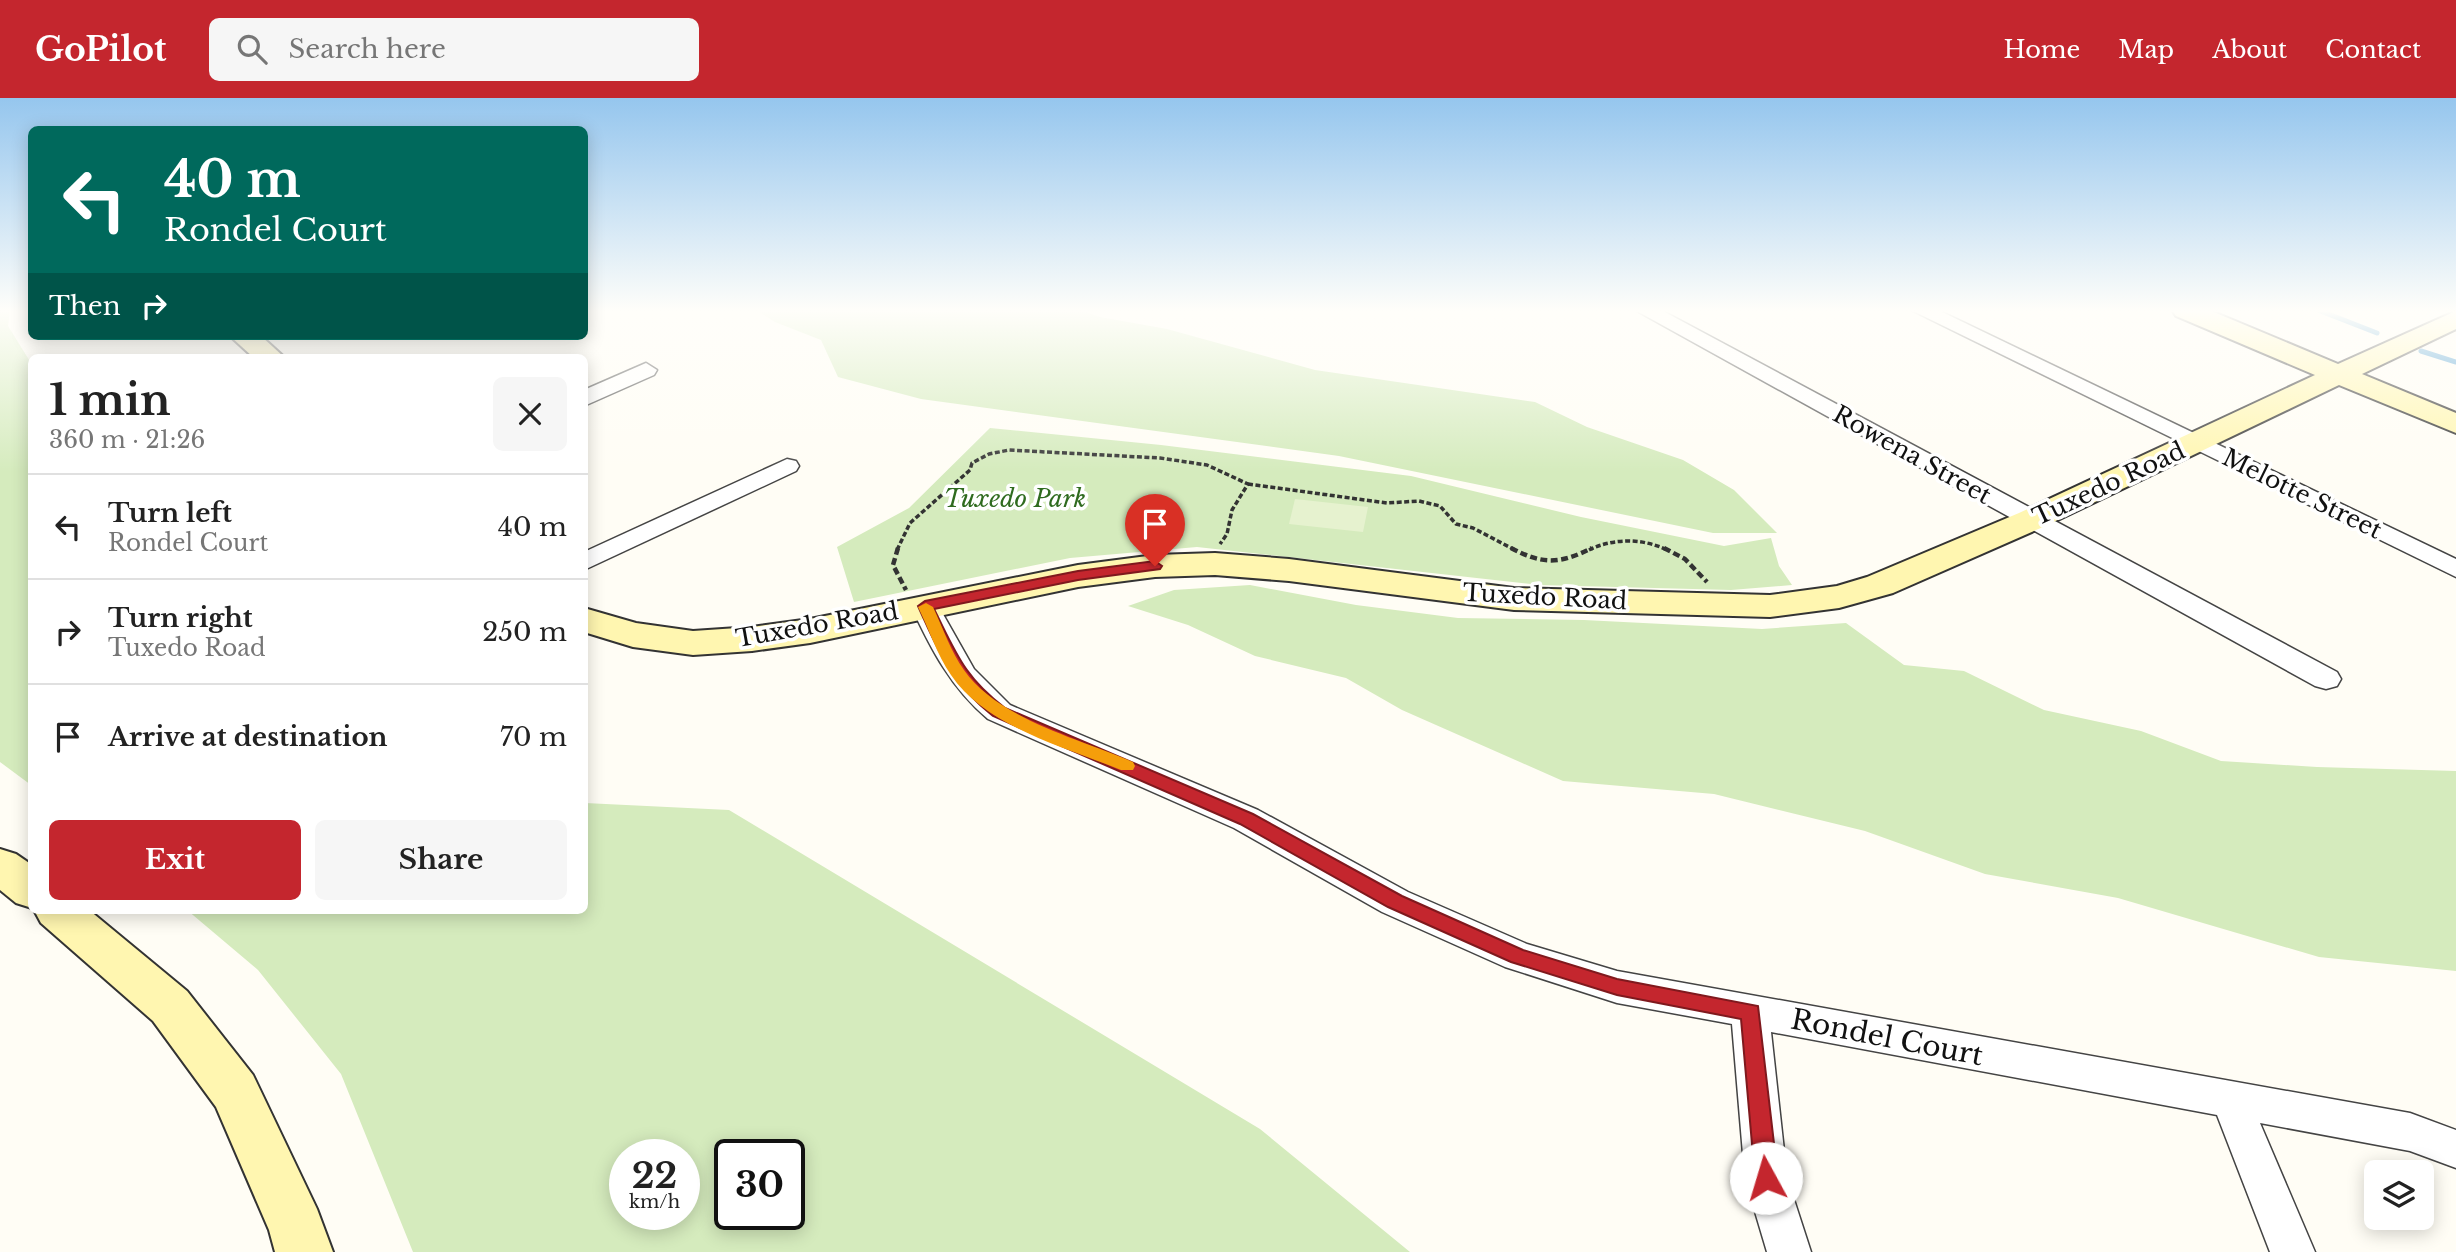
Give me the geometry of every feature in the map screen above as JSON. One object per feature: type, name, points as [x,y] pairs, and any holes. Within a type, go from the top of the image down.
[{"type":"street","name":"Rowena Street","points":[[1744,364],[2326,679]]},
{"type":"street","name":"Melotte Street","points":[[2032,364],[2456,569]]},
{"type":"street","points":[[2313,364],[2456,424]]},
{"type":"street","name":"Tuxedo Road","points":[[588,621],[633,635],[693,643],[810,631],[916,598],[1155,566],[1215,564],[1289,570],[1514,599],[1770,606],[1839,597],[1880,585],[2031,520],[2363,364]]},
{"type":"street","points":[[588,397],[646,370]]},
{"type":"street","points":[[588,560],[787,466]]},
{"type":"street","name":"Rondel Court","points":[[916,598],[957,671],[974,693],[999,712],[1246,819],[1395,902],[1518,957],[1617,987],[2232,1102],[2410,1132],[2456,1149]]},
{"type":"street","points":[[0,866],[28,887]]},
{"type":"street","points":[[62,914],[170,1006],[235,1093],[297,1228],[304,1252]]},
{"type":"street","points":[[1750,1012],[1766,1178],[1790,1252]]},
{"type":"street","points":[[2232,1102],[2273,1210],[2293,1252]]},
{"type":"path","points":[[916,598],[894,565],[901,538],[910,523],[970,470],[972,463],[985,455],[1020,449],[1042,454],[1172,460],[1230,472],[1248,484],[1387,503],[1419,501],[1440,506],[1456,524],[1473,528],[1532,559],[1552,561],[1572,558],[1607,541],[1654,543],[1685,559],[1704,576],[1711,590]]},
{"type":"path","points":[[1220,543],[1227,534],[1232,510],[1248,484]]},
{"type":"green space","points":[[0,364],[28,364],[28,783],[0,762]]},
{"type":"green space","points":[[832,364],[1293,364],[1315,370],[1535,402],[1587,427],[1683,460],[1734,490],[1777,533],[1713,533],[1339,456],[921,399],[838,377]]},
{"type":"green space","name":"Tuxedo Park","points":[[990,428],[1161,445],[1411,476],[1581,517],[1724,546],[1771,538],[1779,566],[1792,585],[1731,590],[1540,585],[1197,547],[1070,558],[854,602],[837,547],[909,508]]},
{"type":"green space","points":[[1295,499],[1368,507],[1363,532],[1289,524]]},
{"type":"green space","points":[[1250,585],[1356,605],[1458,618],[1584,620],[1762,629],[1846,623],[1904,665],[1964,671],[2044,710],[2141,731],[2221,761],[2456,771],[2456,971],[2319,957],[2118,898],[1985,874],[1865,831],[1714,794],[1563,781],[1402,710],[1346,678],[1255,656],[1188,625],[1128,606],[1174,590]]},
{"type":"green space","points":[[588,803],[729,810],[1260,1129],[1410,1252],[413,1252],[341,1074],[258,970],[192,914],[588,914]]},
{"type":"slow traffic","points":[[926,607],[957,671],[974,693],[999,712],[1127,766]]},
{"type":"route","points":[[1155,566],[1078,576],[925,606],[957,671],[974,693],[999,712],[1246,819],[1395,902],[1518,957],[1617,987],[1750,1012],[1766,1178]]}]
